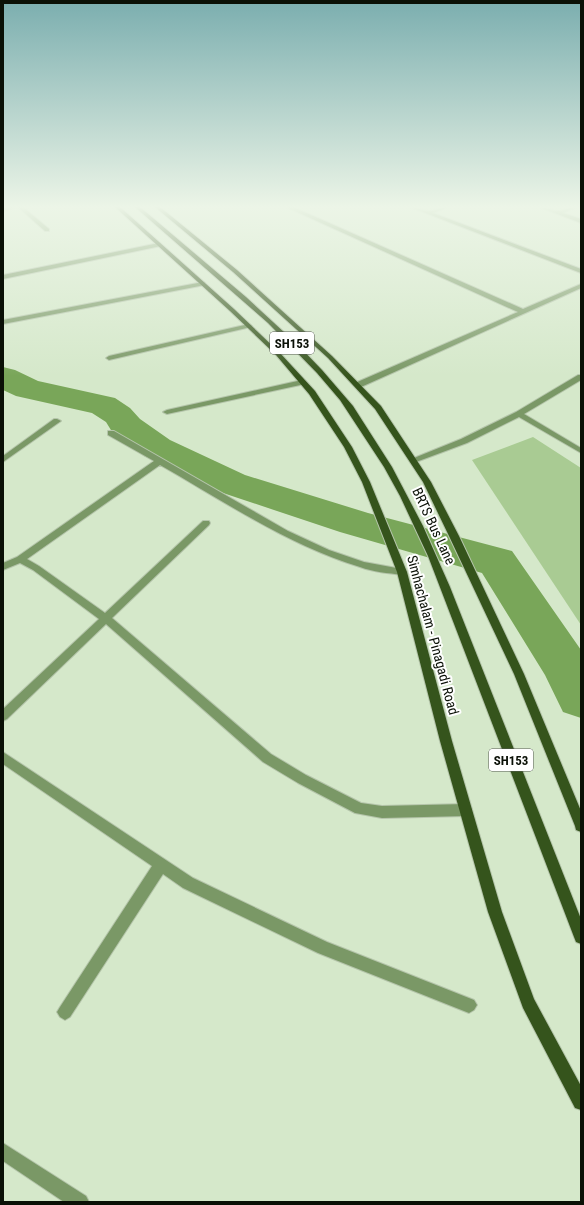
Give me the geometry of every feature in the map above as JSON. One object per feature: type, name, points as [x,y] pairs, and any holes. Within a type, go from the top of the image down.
[{"type":"main road","name":"Simhachalam - Pinagadi Road","points":[[180,263],[278,354],[312,393],[348,447],[366,482],[402,572],[446,741],[495,912],[528,1003],[581,1102]]},
{"type":"main road","name":"BRTS Bus Lane","points":[[203,263],[270,321],[344,399],[391,470],[412,509],[444,582],[529,809],[581,937]]},
{"type":"main road","points":[[225,263],[330,357],[358,385],[378,408],[427,482],[519,674],[581,826]]},
{"type":"street","points":[[3,277],[70,263]]},
{"type":"street","points":[[415,263],[522,311]]},
{"type":"street","points":[[558,263],[581,272]]},
{"type":"street","points":[[3,322],[203,284]]},
{"type":"street","points":[[358,385],[522,311],[580,288]]},
{"type":"street","points":[[109,358],[249,326]]},
{"type":"street","points":[[413,460],[464,441],[519,414],[581,378]]},
{"type":"street","points":[[167,412],[302,382]]},
{"type":"street","points":[[519,414],[581,451]]},
{"type":"street","points":[[3,460],[57,421]]},
{"type":"street","points":[[111,432],[285,533],[326,552],[363,565],[402,572]]},
{"type":"street","points":[[3,567],[20,560],[160,461]]},
{"type":"street","points":[[3,716],[206,523]]},
{"type":"street","points":[[20,560],[36,568],[105,618],[267,758],[302,779],[359,809],[382,812],[466,810]]},
{"type":"street","points":[[3,757],[188,883],[323,948],[469,1005]]},
{"type":"street","points":[[65,1012],[161,865]]},
{"type":"street","points":[[3,1151],[80,1202]]},
{"type":"green space","points":[[533,437],[581,468],[581,625],[472,460]]},
{"type":"waterway","points":[[3,377],[28,389],[103,405],[118,415],[127,427],[157,448],[231,483],[355,523],[497,562],[566,667],[581,697]]}]
